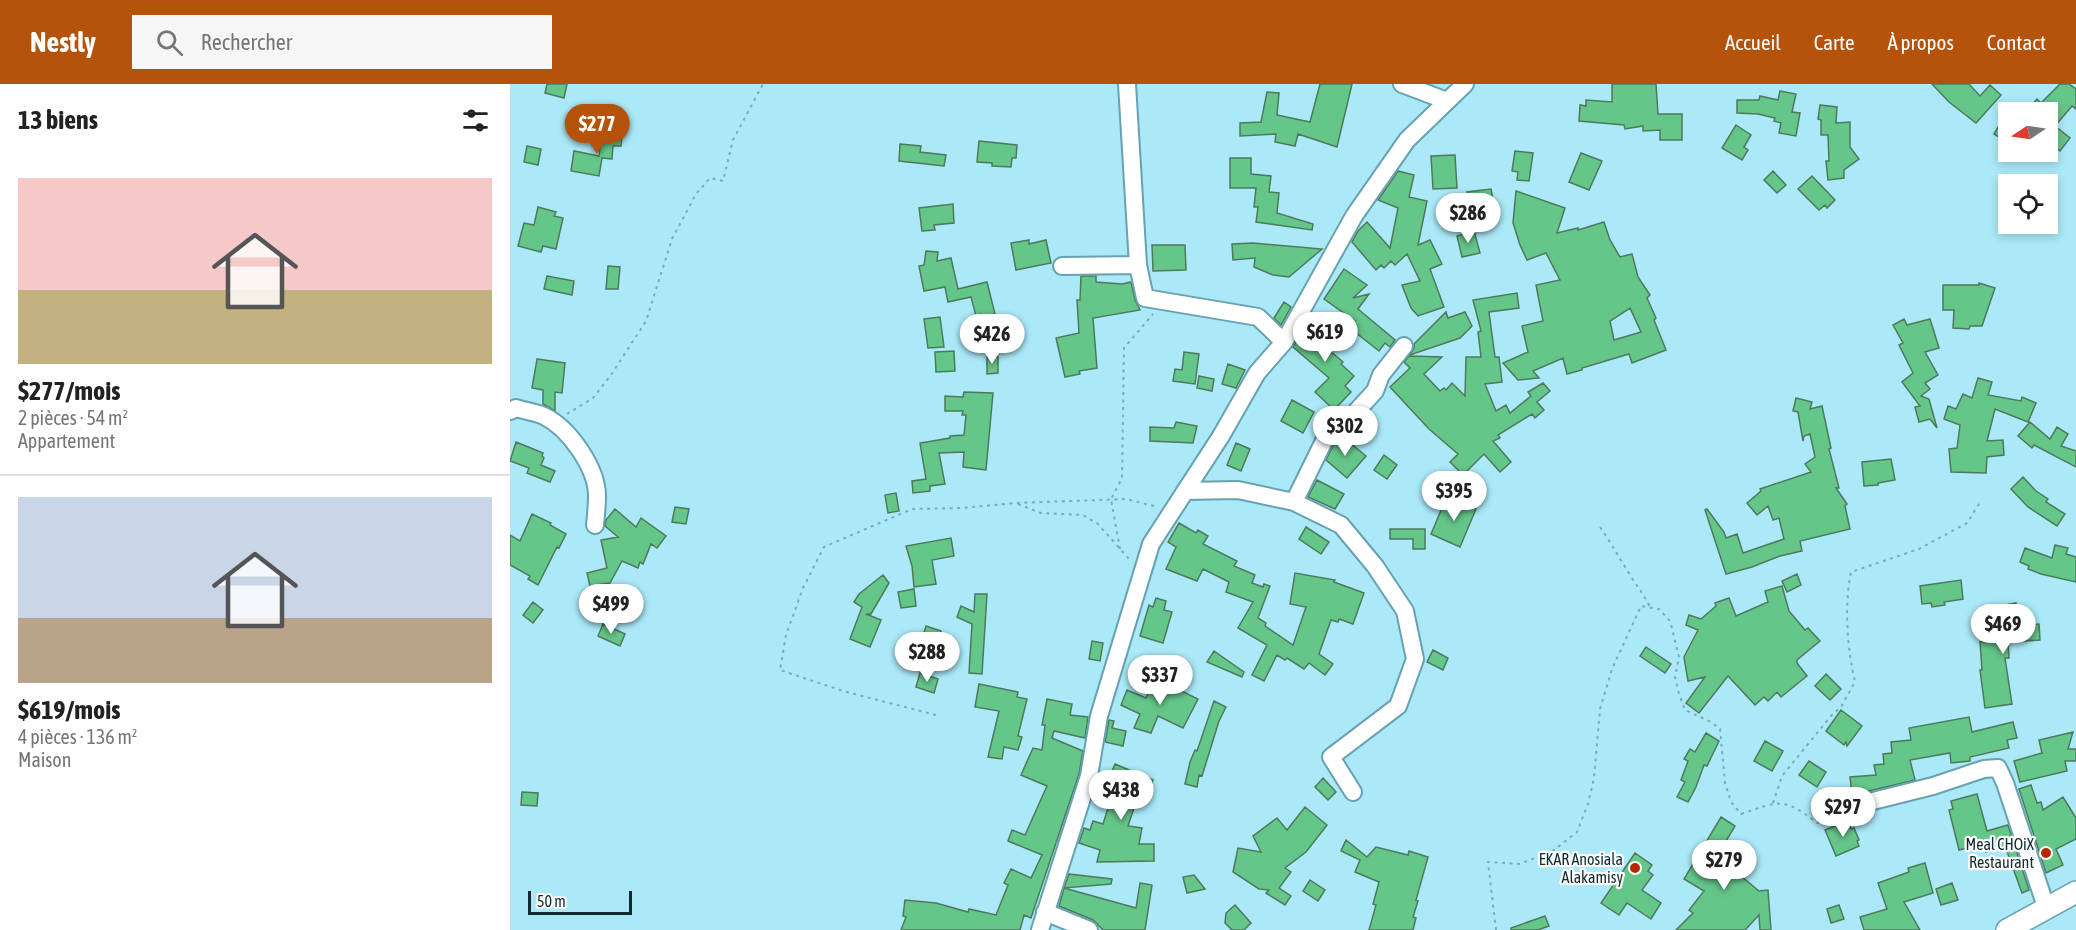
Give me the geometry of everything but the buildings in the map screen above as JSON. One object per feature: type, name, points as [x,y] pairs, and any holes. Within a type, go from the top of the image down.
[{"type":"main road","points":[[2007,930],[2076,892]]},
{"type":"street","points":[[1127,84],[1138,265],[1145,298],[1258,317],[1284,342]]},
{"type":"street","points":[[1402,84],[1447,101]]},
{"type":"street","points":[[1040,930],[1089,776],[1099,716],[1151,544],[1221,436],[1257,373],[1284,342],[1353,216],[1407,140],[1465,84]]},
{"type":"street","points":[[1062,267],[1138,265]]},
{"type":"street","points":[[1294,502],[1325,439],[1353,415],[1375,391],[1381,375],[1404,346]]},
{"type":"street","points":[[510,411],[516,408],[543,416],[562,428],[579,449],[592,472],[597,494],[595,525]]},
{"type":"street","points":[[1185,491],[1238,490],[1294,502],[1341,525],[1375,566],[1405,611],[1415,659],[1398,706],[1331,757],[1353,792]]},
{"type":"street","points":[[1841,809],[1933,786],[1984,769],[1998,768],[2046,907]]},
{"type":"street","points":[[1045,912],[1089,930]]},
{"type":"path","points":[[562,428],[566,415],[592,398],[611,375],[646,321],[672,239],[696,194],[710,178],[723,181],[733,140],[763,84]]},
{"type":"path","points":[[1120,549],[1111,499],[1122,478],[1124,348],[1164,301]]},
{"type":"path","points":[[936,715],[843,691],[780,670],[786,635],[804,588],[824,548],[912,510],[1126,499],[1172,511]]},
{"type":"path","points":[[1773,803],[1782,776],[1841,707],[1855,682],[1850,659],[1848,600],[1851,572],[1919,549],[1967,523],[1981,501]]},
{"type":"path","points":[[1016,503],[1041,513],[1083,515],[1098,524],[1142,573]]},
{"type":"path","points":[[1600,527],[1619,553],[1650,607]]},
{"type":"path","points":[[1496,930],[1488,862],[1520,864],[1554,850],[1577,832],[1588,804],[1594,778],[1600,709],[1612,669],[1641,606],[1659,609],[1670,621],[1678,657],[1675,677],[1679,694],[1685,710],[1712,722],[1720,729],[1725,783],[1731,802],[1741,814],[1773,803],[1796,806],[1817,823],[1841,809]]},
{"type":"place","name":"Meal CHOiX Restaurant","points":[[2046,853]]},
{"type":"place","name":"EKAR Anosiala Alakamisy","points":[[1635,868]]}]
